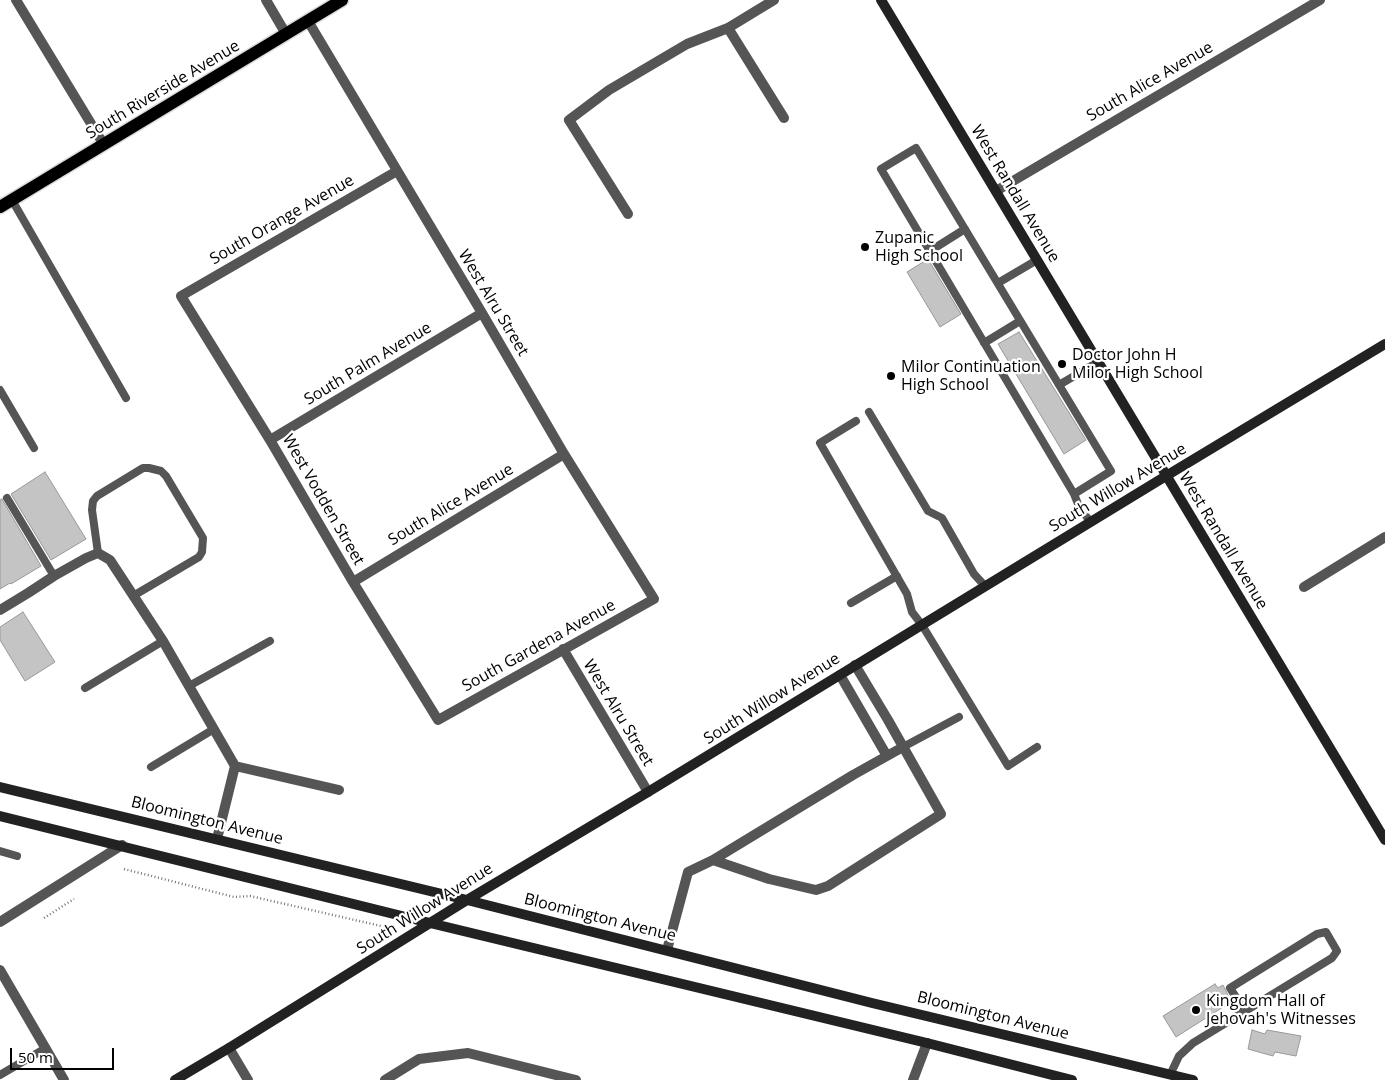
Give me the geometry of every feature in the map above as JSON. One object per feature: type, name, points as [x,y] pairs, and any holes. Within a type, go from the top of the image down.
[{"type":"main road","name":"South Riverside Avenue","points":[[0,207],[342,0]]},
{"type":"street","points":[[16,0],[104,145]]},
{"type":"street","points":[[266,0],[286,34]]},
{"type":"street","points":[[628,214],[569,120],[609,90],[687,44],[728,28],[774,0]]},
{"type":"street","name":"West Randall Avenue","points":[[882,0],[1385,840]]},
{"type":"street","name":"South Alice Avenue","points":[[996,191],[1320,0]]},
{"type":"street","name":"West Alru Street","points":[[308,21],[482,312],[564,454],[654,599]]},
{"type":"street","points":[[728,28],[784,118]]},
{"type":"street","name":"South Orange Avenue","points":[[181,296],[397,171]]},
{"type":"street","name":"West Vodden Street","points":[[181,296],[438,720]]},
{"type":"street","name":"South Palm Avenue","points":[[270,440],[482,312]]},
{"type":"street","name":"South Willow Avenue","points":[[175,1080],[467,900],[1385,344]]},
{"type":"street","name":"South Alice Avenue","points":[[353,582],[564,454]]},
{"type":"street","points":[[1304,587],[1385,537]]},
{"type":"street","points":[[0,610],[86,558],[98,553],[110,560],[163,641],[235,766],[217,839]]},
{"type":"street","name":"South Gardena Avenue","points":[[438,720],[654,599]]},
{"type":"street","name":"West Alru Street","points":[[562,650],[648,792]]},
{"type":"street","points":[[713,860],[768,878],[816,890],[828,886],[941,814],[855,665]]},
{"type":"street","points":[[840,675],[888,756]]},
{"type":"street","points":[[667,950],[688,872],[713,860],[903,747]]},
{"type":"street","points":[[235,766],[339,790]]},
{"type":"street","name":"Bloomington Avenue","points":[[0,787],[467,900],[1192,1080]]},
{"type":"street","points":[[0,816],[1072,1080]]},
{"type":"street","points":[[0,922],[122,845]]},
{"type":"street","points":[[0,970],[64,1080]]},
{"type":"street","points":[[913,1080],[927,1043]]},
{"type":"street","points":[[229,1048],[248,1080]]},
{"type":"street","points":[[385,1080],[419,1059],[468,1053],[534,1075],[576,1080]]},
{"type":"lane","points":[[1074,494],[1111,471],[916,148],[881,170],[1074,494],[1080,510],[1090,522]]},
{"type":"lane","points":[[12,200],[126,398]]},
{"type":"lane","points":[[930,251],[965,229]]},
{"type":"lane","points":[[998,283],[1037,260]]},
{"type":"lane","points":[[984,343],[1020,320]]},
{"type":"lane","points":[[1059,385],[1098,362]]},
{"type":"lane","points":[[0,390],[34,448]]},
{"type":"lane","points":[[869,412],[928,511],[942,518],[974,574],[985,586]]},
{"type":"lane","points":[[856,421],[820,443],[907,594],[912,612],[922,625],[1008,766],[1037,747]]},
{"type":"lane","points":[[98,553],[92,510],[93,501],[97,496],[143,468],[161,471],[166,476],[203,538],[202,552],[199,557],[134,596]]},
{"type":"lane","points":[[7,498],[54,576]]},
{"type":"lane","points":[[852,603],[897,576]]},
{"type":"lane","points":[[189,686],[270,640]]},
{"type":"lane","points":[[85,688],[163,641]]},
{"type":"lane","points":[[903,747],[959,717]]},
{"type":"lane","points":[[152,767],[214,728]]},
{"type":"lane","points":[[0,851],[17,856]]},
{"type":"lane","points":[[1170,1074],[1179,1056],[1193,1043],[1332,958],[1337,951],[1326,932],[1317,934],[1230,988],[1245,1011]]},
{"type":"lane","points":[[0,1075],[46,1048]]},
{"type":"path","points":[[124,869],[234,896],[250,896],[381,926]]},
{"type":"path","points":[[44,918],[74,899]]},
{"type":"building","points":[[928,259],[961,314],[940,327],[907,272]]},
{"type":"building","points":[[1019,332],[1086,440],[1064,454],[998,344]]},
{"type":"building","points":[[45,472],[86,539],[51,560],[11,494]]},
{"type":"building","points":[[2,499],[41,566],[0,589],[0,500]]},
{"type":"building","points":[[23,612],[55,662],[25,681],[0,640],[0,627]]},
{"type":"building","name":"Kingdom Hall of Jehovah's Witnesses","points":[[1215,984],[1218,988],[1223,985],[1229,997],[1225,999],[1228,1004],[1176,1037],[1163,1016]]},
{"type":"building","points":[[1252,1030],[1265,1034],[1267,1030],[1301,1036],[1296,1056],[1275,1052],[1273,1056],[1248,1049]]},
{"type":"place","name":"Zupanic High School","points":[[865,247]]},
{"type":"place","name":"Doctor John H Milor High School","points":[[1062,364]]},
{"type":"place","name":"Milor Continuation High School","points":[[891,376]]},
{"type":"place","name":"Kingdom Hall of Jehovah's Witnesses","points":[[1196,1010]]}]
